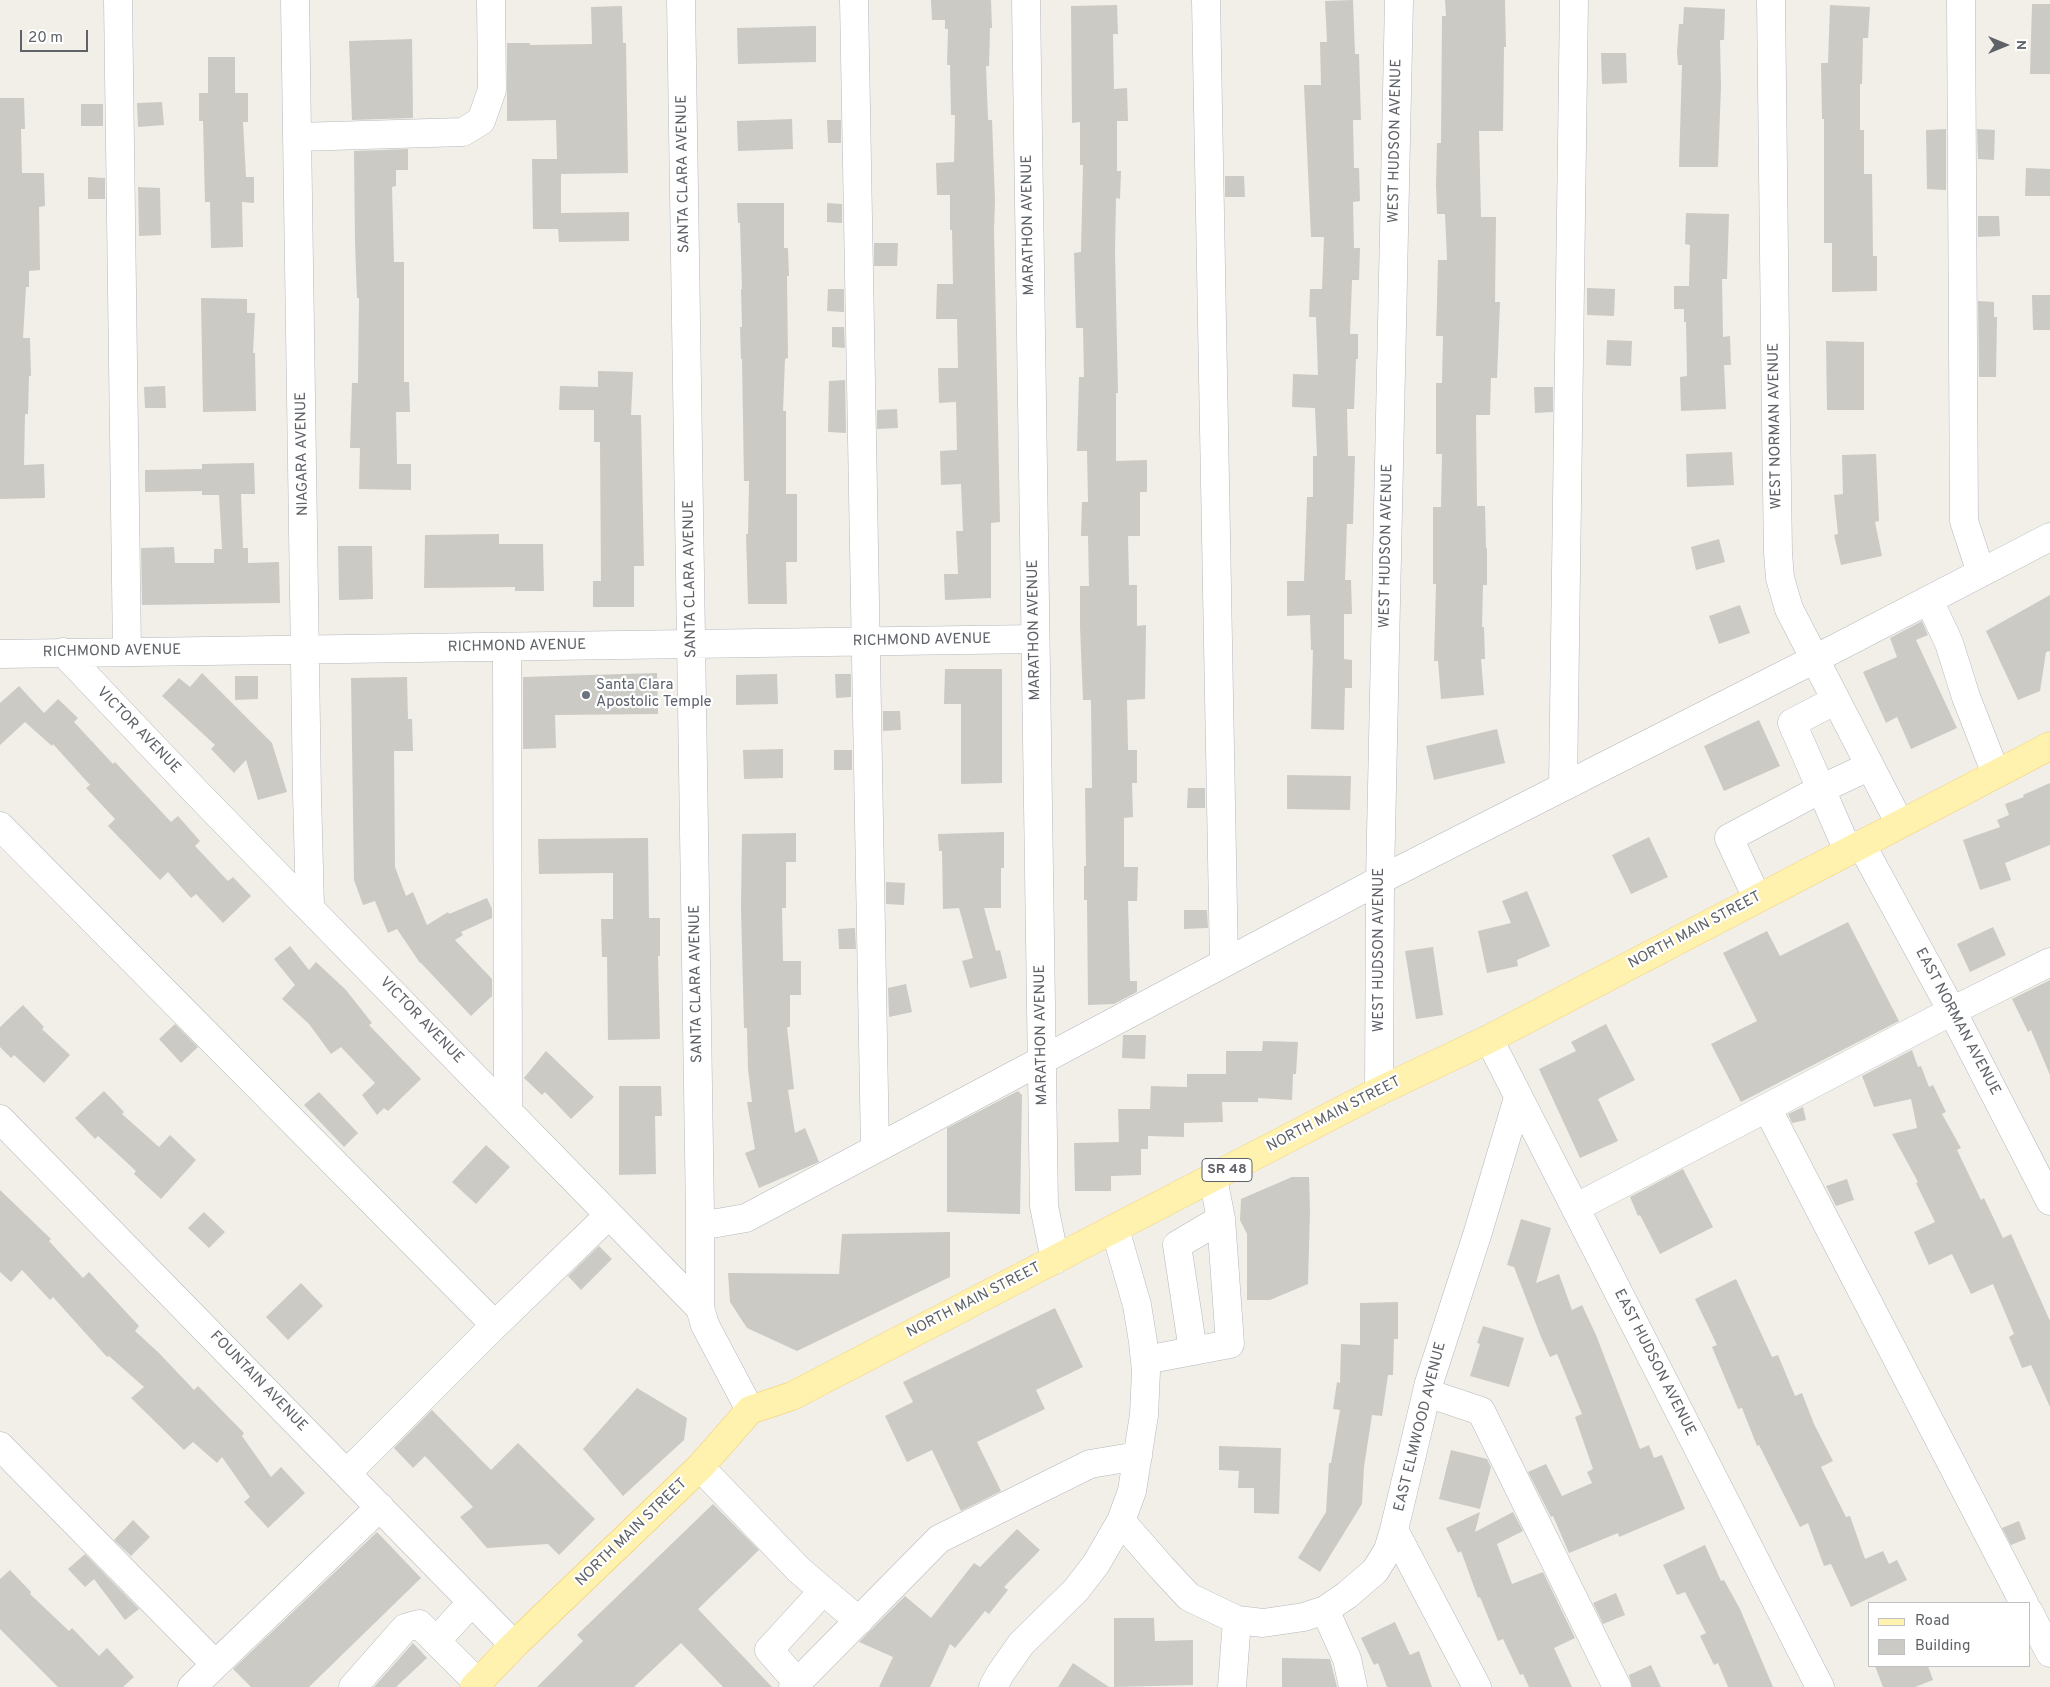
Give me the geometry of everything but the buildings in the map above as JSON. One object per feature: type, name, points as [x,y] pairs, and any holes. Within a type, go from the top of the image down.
[{"type":"main road","name":"NORTH MAIN STREET","points":[[476,1685],[514,1645],[700,1467],[750,1410],[792,1396],[1379,1091],[1488,1039],[2050,746]]},
{"type":"street","points":[[118,0],[127,652]]},
{"type":"street","name":"NIAGARA AVENUE","points":[[295,0],[306,793],[310,907]]},
{"type":"street","points":[[298,137],[463,132],[481,120],[492,90],[491,0]]},
{"type":"street","name":"SANTA CLARA AVENUE","points":[[682,0],[700,1308]]},
{"type":"street","points":[[854,0],[875,1149]]},
{"type":"street","name":"MARATHON AVENUE","points":[[1026,0],[1044,1206],[1054,1260]]},
{"type":"street","points":[[1206,0],[1224,963]]},
{"type":"street","name":"WEST HUDSON AVENUE","points":[[1379,1091],[1380,880],[1399,0]]},
{"type":"street","points":[[1563,787],[1574,0]]},
{"type":"street","name":"WEST NORMAN AVENUE","points":[[1771,0],[1778,554],[1780,578],[1789,609],[1900,824]]},
{"type":"street","points":[[1962,0],[1964,521],[1981,573]]},
{"type":"street","points":[[700,1226],[746,1218],[1380,880],[1815,659],[2050,537]]},
{"type":"street","points":[[1929,600],[1948,643],[1996,774]]},
{"type":"street","name":"RICHMOND AVENUE","points":[[0,654],[1035,639]]},
{"type":"street","points":[[507,647],[508,1111]]},
{"type":"street","name":"VICTOR AVENUE","points":[[63,652],[199,795],[700,1308],[705,1325],[750,1410]]},
{"type":"street","name":"EAST NORMAN AVENUE","points":[[1836,700],[1792,723],[1821,789],[1854,848],[1952,1011],[2050,1201]]},
{"type":"street","points":[[1758,898],[1729,838],[1821,789],[1870,766]]},
{"type":"street","points":[[0,826],[495,1325]]},
{"type":"street","points":[[1575,1208],[1952,1011],[2050,962]]},
{"type":"street","name":"EAST HUDSON AVENUE","points":[[1488,1039],[1820,1687]]},
{"type":"street","name":"EAST ELMWOOD AVENUE","points":[[1477,1687],[1394,1530],[1426,1393],[1518,1098]]},
{"type":"street","points":[[1767,1108],[2023,1602]]},
{"type":"street","name":"FOUNTAIN AVENUE","points":[[0,1119],[514,1645]]},
{"type":"street","points":[[1145,1360],[1230,1344],[1221,1219],[1212,1178]]},
{"type":"street","points":[[347,1473],[495,1325],[609,1215]]},
{"type":"street","points":[[1193,1350],[1177,1245],[1221,1219]]},
{"type":"street","points":[[993,1687],[1021,1644],[1076,1590],[1096,1564],[1122,1522],[1132,1491],[1144,1415],[1145,1360],[1136,1305],[1115,1229]]},
{"type":"street","points":[[1426,1393],[1481,1411],[1617,1687]]},
{"type":"street","points":[[0,1446],[216,1664]]},
{"type":"street","points":[[823,1591],[770,1650],[806,1680],[859,1621],[940,1539],[1090,1464],[1138,1456]]},
{"type":"street","points":[[700,1467],[799,1570],[859,1621]]},
{"type":"street","points":[[192,1687],[380,1507]]},
{"type":"street","points":[[1122,1522],[1189,1597],[1237,1620],[1262,1623],[1280,1622],[1325,1610],[1347,1596],[1375,1571],[1388,1550],[1394,1530]]},
{"type":"street","points":[[436,1641],[472,1602]]},
{"type":"street","points":[[1325,1610],[1347,1659],[1353,1687]]},
{"type":"street","points":[[2030,1614],[2050,1653]]},
{"type":"street","points":[[1232,1687],[1237,1620]]},
{"type":"street","points":[[353,1687],[405,1628],[419,1624],[476,1685]]},
{"type":"place","name":"Santa Clara Apostolic Temple","points":[[586,695]]}]
